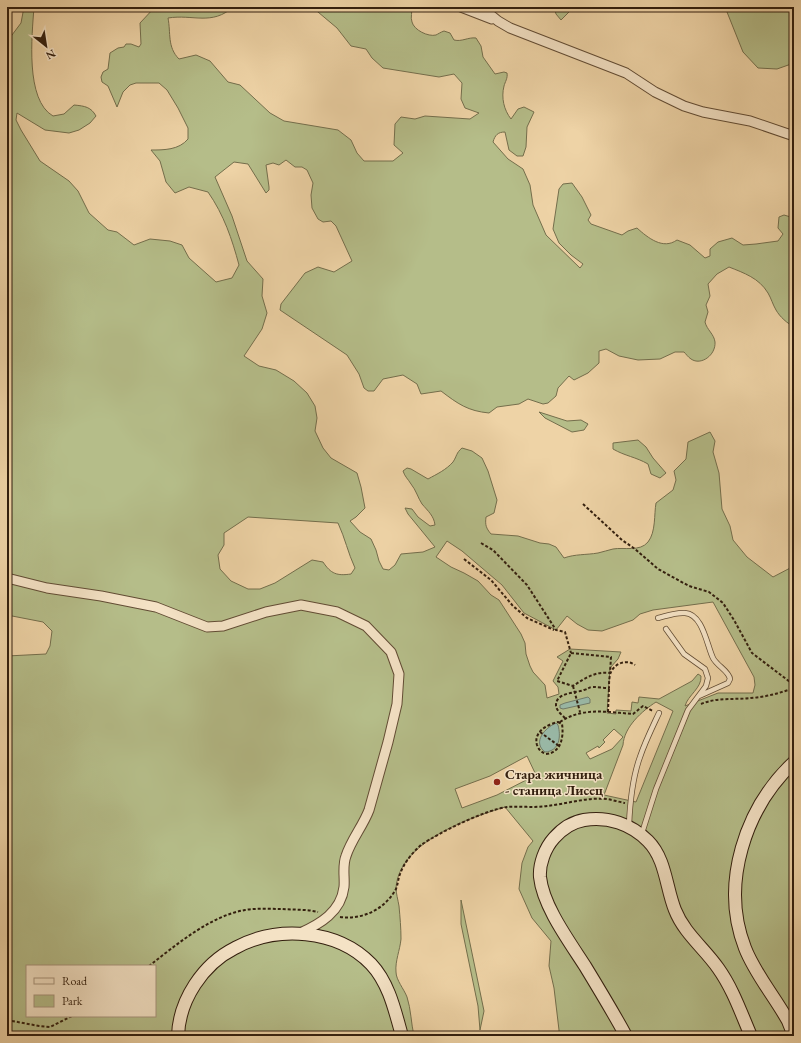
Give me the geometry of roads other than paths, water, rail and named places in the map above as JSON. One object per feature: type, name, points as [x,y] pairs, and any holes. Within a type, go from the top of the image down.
[{"type":"main road","points":[[791,1036],[792,1031],[788,1021],[753,965],[745,948],[737,915],[735,884],[739,856],[749,828],[773,787],[794,762]]},
{"type":"main road","points":[[626,1036],[561,928],[546,897],[540,876],[541,866],[547,849],[557,835],[568,826],[580,821],[596,819],[617,822],[628,826],[642,835],[652,845],[660,860],[672,902],[680,920],[689,934],[710,958],[724,978],[739,1006],[751,1036]]},
{"type":"main road","points":[[178,1036],[183,1008],[189,994],[203,974],[217,960],[234,948],[251,941],[267,937],[299,934],[320,936],[337,941],[353,950],[370,963],[380,975],[387,988],[402,1036]]},
{"type":"street","points":[[461,7],[498,21]]},
{"type":"street","points":[[481,7],[498,21],[510,28],[626,73],[655,92],[684,106],[703,112],[750,121],[794,136]]},
{"type":"street","points":[[7,578],[47,588],[101,596],[156,607],[207,627],[223,626],[266,612],[301,605],[337,612],[366,626],[391,652],[400,674],[397,704],[390,735],[365,819],[346,856],[342,896],[330,915],[314,927],[299,934]]},
{"type":"lane","points":[[658,618],[683,613],[691,615],[702,629],[714,660],[729,676],[730,679],[728,682],[698,696]]},
{"type":"lane","points":[[642,835],[656,789],[688,710],[708,682],[707,671],[684,654],[666,629]]},
{"type":"lane","points":[[628,826],[634,779],[640,756],[659,713]]},
{"type":"place","name":"Стара жичница - станица Лисец","points":[[497,782]]}]
